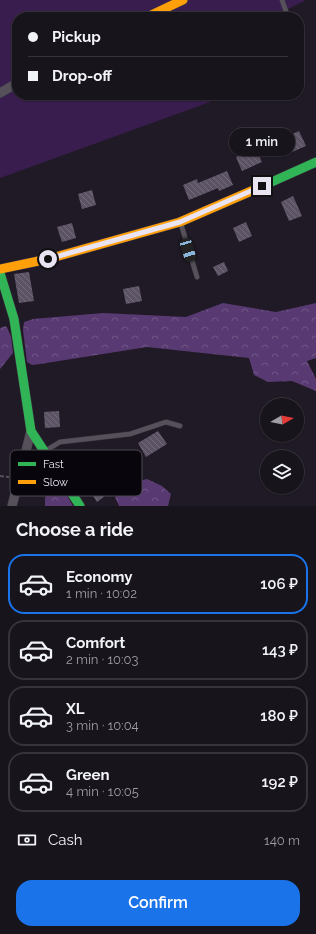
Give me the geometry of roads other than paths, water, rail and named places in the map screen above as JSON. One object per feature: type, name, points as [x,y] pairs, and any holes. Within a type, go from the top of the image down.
[{"type":"street","points":[[158,12],[183,0]]},
{"type":"street","points":[[0,93],[12,86]]},
{"type":"street","points":[[0,269],[48,259],[180,222],[316,162]]},
{"type":"street","points":[[0,274],[7,292],[14,319],[31,431],[26,450]]},
{"type":"street","points":[[31,431],[44,450]]},
{"type":"street","points":[[12,506],[15,496]]},
{"type":"street","points":[[74,496],[80,506]]},
{"type":"lane","points":[[282,0],[286,12]]},
{"type":"lane","points":[[180,222],[197,277]]},
{"type":"lane","points":[[47,450],[60,442],[130,434],[166,422],[180,426]]}]
